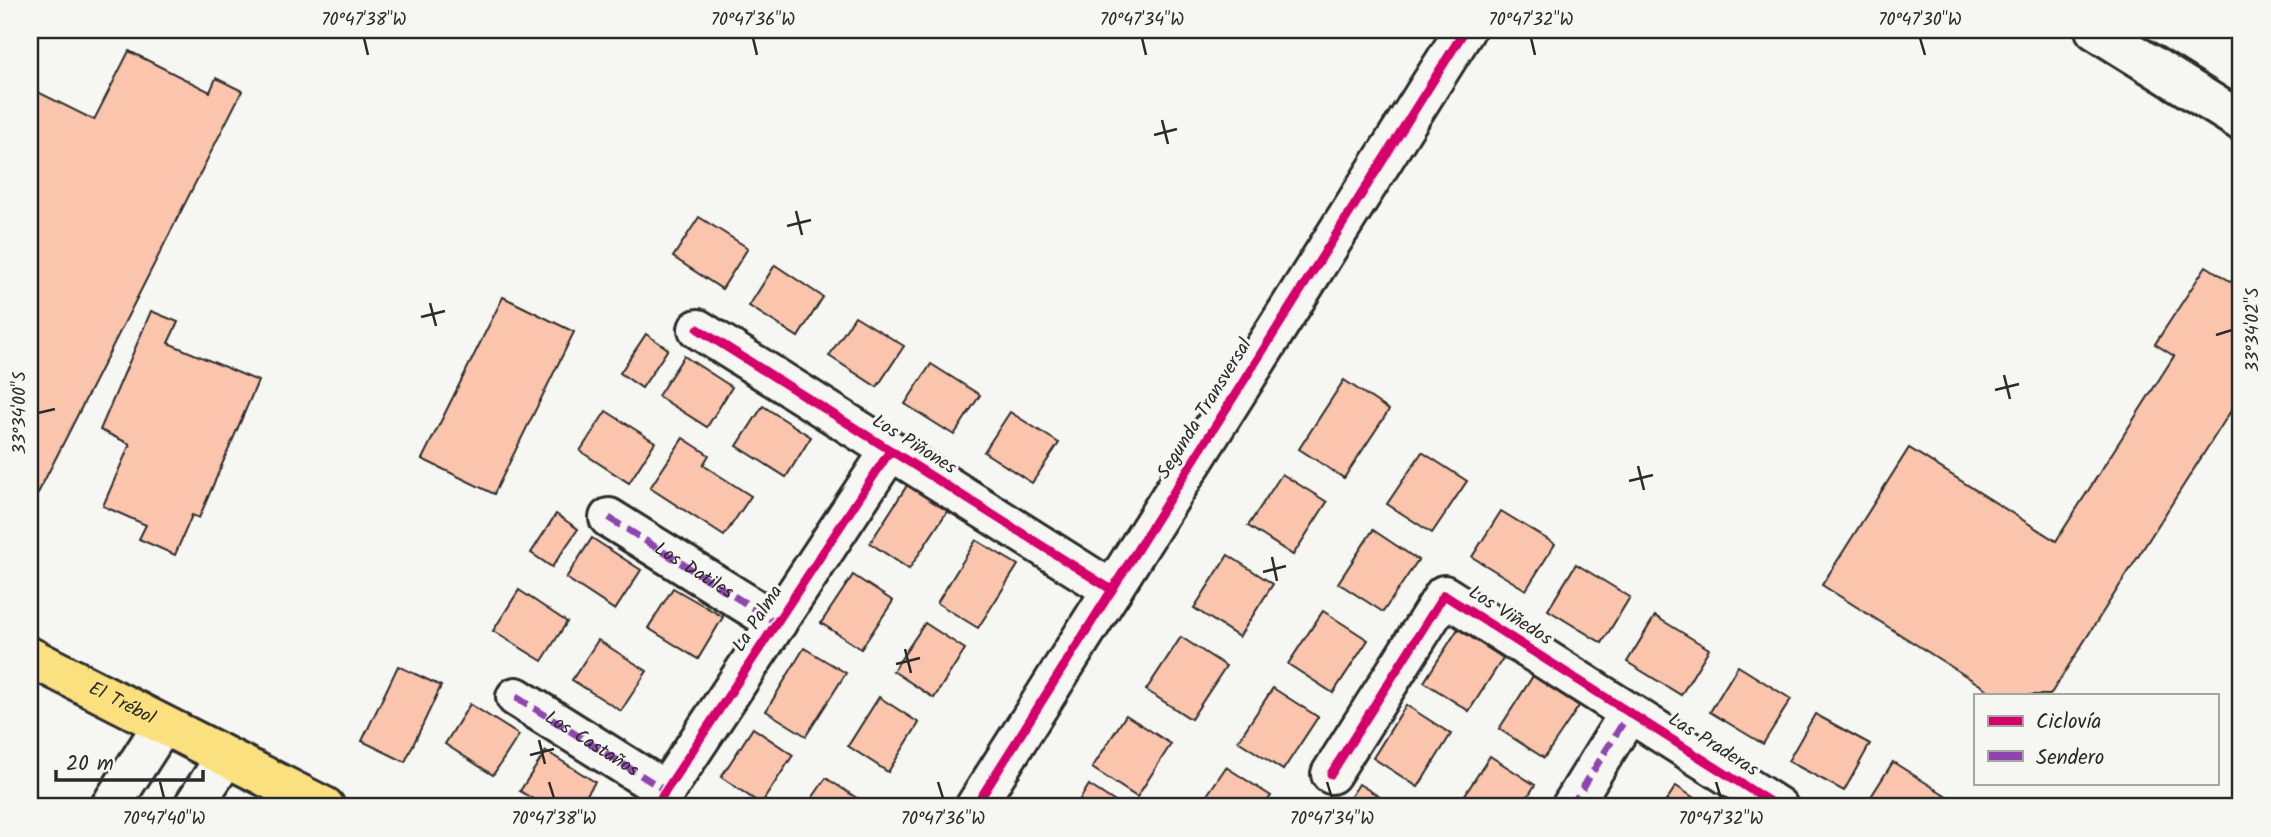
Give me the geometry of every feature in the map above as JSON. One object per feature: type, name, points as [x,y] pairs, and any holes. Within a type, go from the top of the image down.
[{"type":"main road","name":"El Trébol","points":[[30,657],[325,807]]},
{"type":"street","name":"Segunda Transversal","points":[[975,807],[1465,30]]},
{"type":"street","points":[[2095,30],[2241,121]]},
{"type":"street","name":"Los Piñones","points":[[698,329],[1112,590]]},
{"type":"street","name":"La Palma","points":[[661,799],[890,451]]},
{"type":"street","name":"Los Datiles","points":[[609,518],[777,623]]},
{"type":"street","name":"Los Viñedos","points":[[1331,774],[1444,596],[1629,713]]},
{"type":"street","name":"Los Castaños","points":[[516,697],[661,799]]},
{"type":"street","points":[[1571,807],[1629,713]]},
{"type":"street","name":"Las Praderas","points":[[1629,713],[1778,807]]},
{"type":"street","points":[[110,807],[162,726]]},
{"type":"street","points":[[193,807],[225,758]]},
{"type":"building","points":[[129,51],[210,92],[216,78],[242,91],[37,495],[30,491],[30,88],[94,120]]},
{"type":"building","points":[[699,217],[748,248],[722,289],[673,257]]},
{"type":"building","points":[[775,265],[823,297],[798,337],[749,306]]},
{"type":"building","points":[[2206,266],[2241,288],[2241,395],[2051,694],[1994,694],[1822,585],[1909,448],[2056,541],[2174,356],[2155,344]]},
{"type":"building","points":[[503,297],[574,332],[494,494],[422,459]]},
{"type":"building","points":[[151,311],[178,322],[168,343],[258,381],[199,518],[192,515],[175,555],[139,539],[146,525],[103,506],[130,444],[100,430]]},
{"type":"building","points":[[855,316],[904,346],[877,387],[829,356]]},
{"type":"building","points":[[646,334],[668,349],[642,388],[620,373]]},
{"type":"building","points":[[684,356],[732,387],[707,427],[658,396]]},
{"type":"building","points":[[931,364],[980,395],[954,435],[905,404]]},
{"type":"building","points":[[1344,380],[1389,410],[1344,478],[1299,449]]},
{"type":"building","points":[[763,406],[811,437],[786,477],[737,446]]},
{"type":"building","points":[[606,411],[655,442],[629,483],[580,451]]},
{"type":"building","points":[[1010,412],[1059,443],[1032,483],[984,452]]},
{"type":"building","points":[[683,438],[709,455],[703,465],[751,496],[724,536],[650,488]]},
{"type":"building","points":[[1422,452],[1467,481],[1432,533],[1387,504]]},
{"type":"building","points":[[1282,474],[1327,502],[1293,555],[1248,526]]},
{"type":"building","points":[[908,484],[948,510],[909,569],[870,543]]},
{"type":"building","points":[[1501,511],[1555,544],[1526,590],[1472,557]]},
{"type":"building","points":[[556,514],[578,529],[552,567],[531,553]]},
{"type":"building","points":[[1373,530],[1418,560],[1383,612],[1338,583]]},
{"type":"building","points":[[592,538],[641,570],[615,610],[566,578]]},
{"type":"building","points":[[976,540],[1018,565],[978,628],[937,603]]},
{"type":"building","points":[[1228,555],[1273,584],[1239,637],[1194,608]]},
{"type":"building","points":[[1576,564],[1630,597],[1602,643],[1548,610]]},
{"type":"building","points":[[853,575],[893,601],[861,649],[821,623]]},
{"type":"building","points":[[673,588],[723,617],[698,659],[648,628]]},
{"type":"building","points":[[519,590],[567,622],[542,661],[493,631]]},
{"type":"building","points":[[1323,611],[1368,640],[1333,693],[1288,664]]},
{"type":"building","points":[[1655,616],[1709,649],[1681,695],[1627,662]]},
{"type":"building","points":[[925,623],[965,649],[934,698],[893,671]]},
{"type":"building","points":[[1458,629],[1503,658],[1469,711],[1424,682]]},
{"type":"building","points":[[1181,637],[1226,666],[1191,719],[1146,690]]},
{"type":"building","points":[[598,640],[647,671],[621,711],[572,680]]},
{"type":"building","points":[[804,648],[846,673],[806,736],[766,711]]},
{"type":"building","points":[[398,666],[441,686],[405,762],[362,741]]},
{"type":"building","points":[[1738,666],[1791,699],[1763,744],[1710,712]]},
{"type":"building","points":[[1533,676],[1579,706],[1544,758],[1499,729]]},
{"type":"building","points":[[1273,688],[1318,717],[1283,770],[1238,741]]},
{"type":"building","points":[[879,697],[919,723],[888,772],[848,746]]},
{"type":"building","points":[[470,704],[519,735],[493,775],[445,744]]},
{"type":"building","points":[[1406,705],[1451,734],[1418,787],[1373,758]]},
{"type":"building","points":[[1815,714],[1870,744],[1844,791],[1788,761]]},
{"type":"building","points":[[1126,715],[1171,744],[1137,797],[1092,768]]},
{"type":"building","points":[[753,728],[793,755],[761,804],[721,777]]},
{"type":"building","points":[[546,751],[595,782],[579,807],[546,807],[520,791]]},
{"type":"building","points":[[1490,756],[1535,785],[1521,807],[1457,807]]},
{"type":"building","points":[[1893,762],[1964,807],[1865,806]]},
{"type":"building","points":[[1226,767],[1271,796],[1263,807],[1199,807]]},
{"type":"building","points":[[826,778],[866,804],[864,807],[806,807]]},
{"type":"building","points":[[1359,784],[1396,807],[1344,807]]},
{"type":"building","points":[[1089,785],[1123,807],[1075,807]]},
{"type":"building","points":[[1676,786],[1708,807],[1662,807]]},
{"type":"marked path","points":[[609,518],[777,623]]},
{"type":"marked path","points":[[516,697],[666,791],[669,787]]},
{"type":"marked path","points":[[1571,807],[1629,713]]},
{"type":"cycle path","points":[[975,807],[1465,30]]},
{"type":"cycle path","points":[[698,329],[1112,590]]},
{"type":"cycle path","points":[[655,807],[890,451]]},
{"type":"cycle path","points":[[1331,774],[1444,595],[1778,807]]}]
